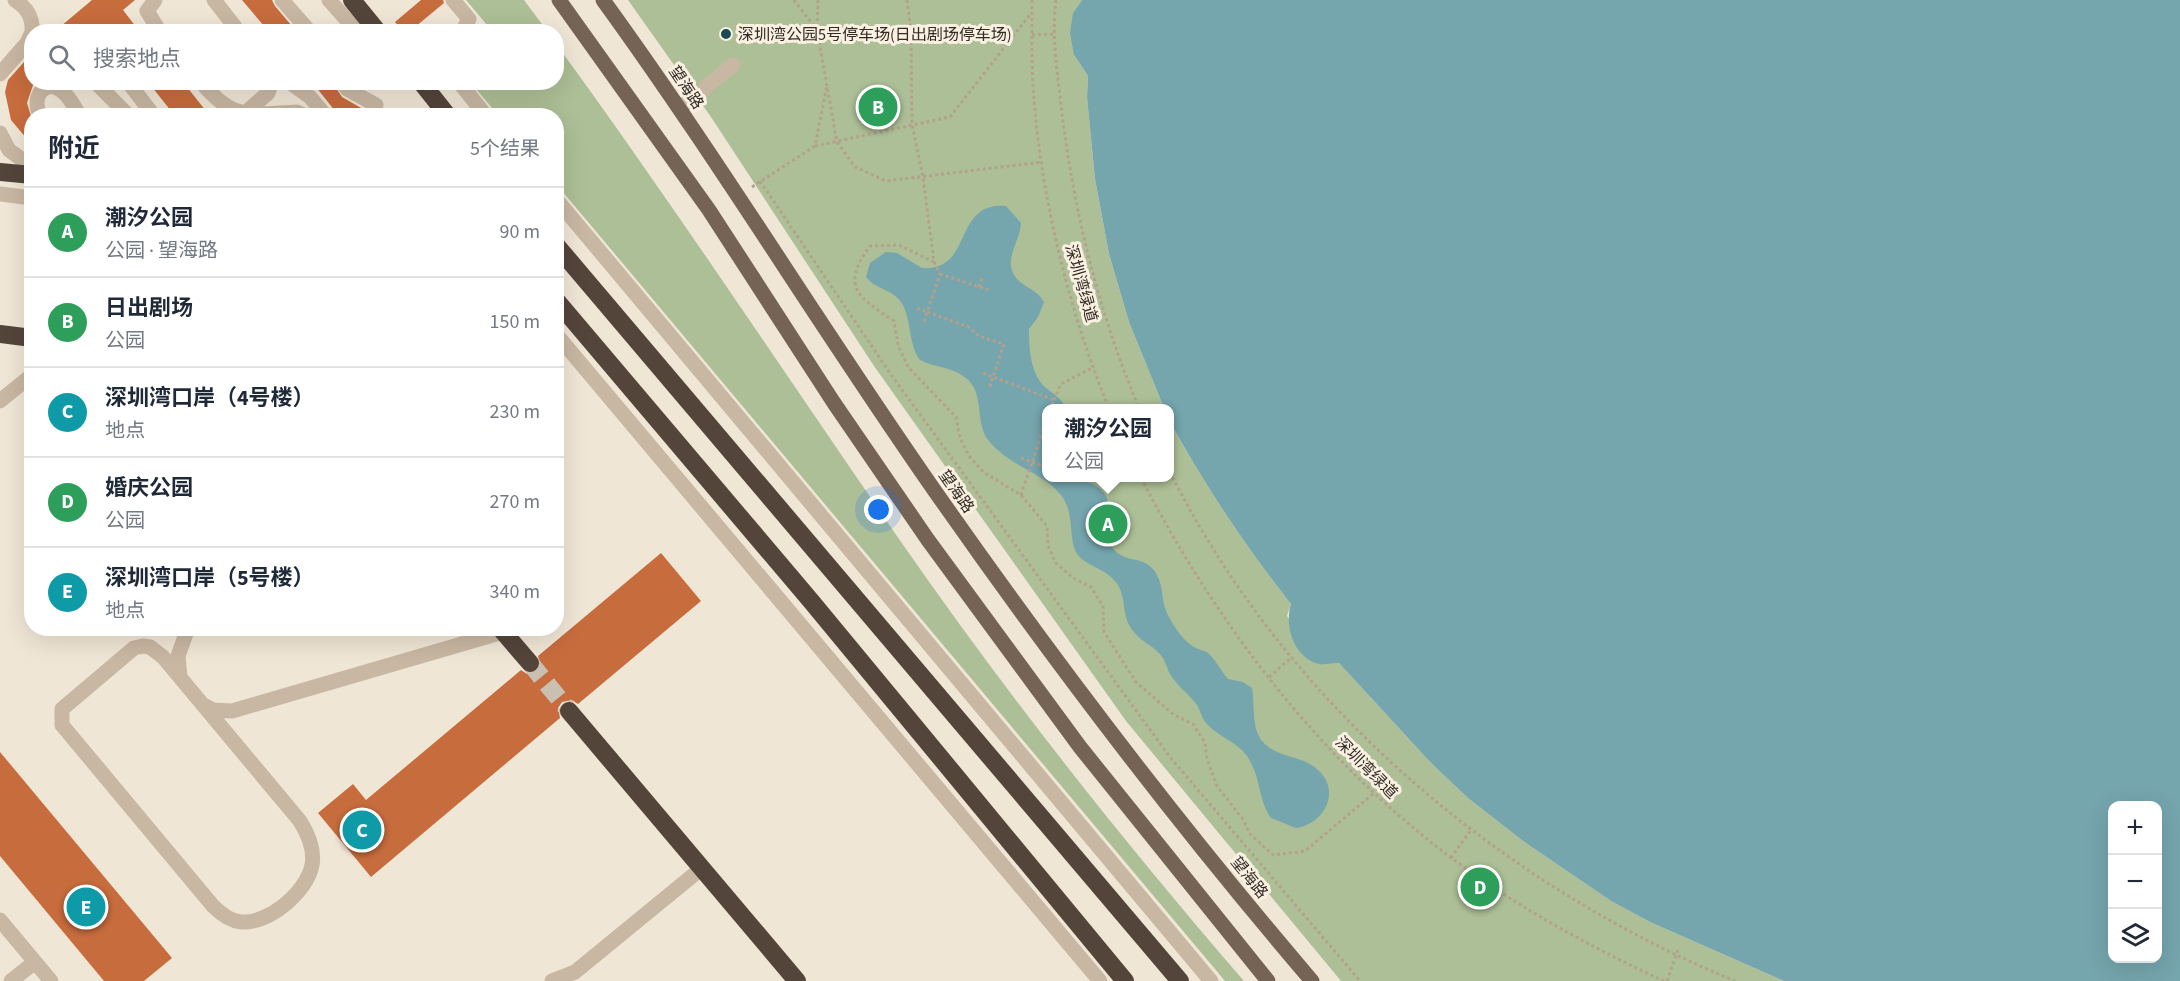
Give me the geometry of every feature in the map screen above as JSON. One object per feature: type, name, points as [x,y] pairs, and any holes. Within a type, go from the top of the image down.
[{"type":"highway","points":[[359,2],[373,24]]},
{"type":"highway","points":[[427,90],[442,108]]},
{"type":"highway","points":[[0,172],[24,169]]},
{"type":"highway","points":[[564,254],[1180,981]]},
{"type":"highway","points":[[564,309],[811,601],[1125,981]]},
{"type":"highway","points":[[0,334],[24,337]]},
{"type":"highway","points":[[507,636],[530,663]]},
{"type":"highway","points":[[570,711],[797,981]]},
{"type":"main road","points":[[559,0],[709,210],[834,403],[941,559],[1080,747],[1268,981]]},
{"type":"main road","name":"望海路","points":[[603,0],[739,195],[861,384],[945,506],[1108,726],[1312,981]]},
{"type":"street","points":[[15,0],[27,10],[31,24]]},
{"type":"street","points":[[155,0],[147,11],[155,24]]},
{"type":"street","points":[[214,0],[233,24]]},
{"type":"street","points":[[282,0],[301,24]]},
{"type":"street","points":[[328,0],[354,24]]},
{"type":"street","points":[[453,0],[469,19],[466,24]]},
{"type":"street","points":[[0,74],[24,46]]},
{"type":"street","points":[[680,108],[733,65]]},
{"type":"street","points":[[38,108],[38,95],[43,90]]},
{"type":"street","points":[[60,90],[64,92],[75,108]]},
{"type":"street","points":[[103,90],[121,108]]},
{"type":"street","points":[[134,90],[148,108]]},
{"type":"street","points":[[209,90],[228,108]]},
{"type":"street","points":[[251,108],[269,90]]},
{"type":"street","points":[[300,90],[319,108]]},
{"type":"street","points":[[349,90],[376,108]]},
{"type":"street","points":[[363,90],[377,108]]},
{"type":"street","points":[[465,90],[480,108]]},
{"type":"street","points":[[0,133],[9,150],[24,164]]},
{"type":"street","points":[[0,155],[24,166]]},
{"type":"street","points":[[0,194],[24,197]]},
{"type":"street","points":[[564,209],[1211,981]]},
{"type":"street","points":[[564,344],[1100,981]]},
{"type":"street","points":[[0,401],[24,382]]},
{"type":"street","points":[[180,677],[178,656],[185,636]]},
{"type":"street","points":[[202,703],[213,710],[232,711],[482,636]]},
{"type":"street","points":[[143,646],[157,651],[202,703],[300,821],[310,840],[313,863],[303,884],[285,903],[258,920],[239,922],[222,914],[213,906],[62,725],[62,709],[134,648],[143,646]]},
{"type":"street","points":[[552,981],[578,977],[702,868]]},
{"type":"street","points":[[0,920],[41,974],[11,981]]},
{"type":"path","points":[[794,0],[817,30]]},
{"type":"path","points":[[818,0],[817,30],[837,141],[855,167],[886,181],[1042,162]]},
{"type":"path","points":[[907,0],[911,31],[912,124],[923,177],[934,262],[940,274],[989,290]]},
{"type":"path","name":"深圳湾绿道","points":[[1032,0],[1035,110],[1042,162],[1062,260],[1108,404]]},
{"type":"path","points":[[1056,0],[1054,34],[1072,189],[1103,309],[1138,404]]},
{"type":"path","points":[[739,195],[815,146],[950,117],[1032,11]]},
{"type":"path","points":[[1032,35],[1054,34]]},
{"type":"path","points":[[815,146],[828,83]]},
{"type":"path","points":[[760,182],[892,376],[1170,757],[1360,981]]},
{"type":"path","points":[[934,262],[899,245],[870,246],[857,264],[855,279],[862,300],[894,321],[898,345],[908,367],[956,417],[960,438],[969,456],[983,472],[1021,495],[1047,526],[1048,545],[1055,562],[1073,578],[1091,588],[1103,606],[1104,632],[1136,682],[1174,715],[1193,724],[1205,743],[1207,759],[1218,786],[1251,834],[1273,855],[1305,851],[1374,793]]},
{"type":"path","points":[[924,322],[940,274]]},
{"type":"path","points":[[979,287],[983,276]]},
{"type":"path","points":[[917,308],[969,327],[978,336],[1005,344],[989,389]]},
{"type":"path","points":[[1052,404],[1061,384],[1094,367]]},
{"type":"path","points":[[982,373],[1054,400]]},
{"type":"path","points":[[1021,495],[1042,435]]},
{"type":"path","points":[[1020,458],[1042,465]]},
{"type":"path","points":[[1174,479],[1210,545],[1292,657],[1338,710],[1414,786],[1470,831],[1541,880],[1640,938],[1735,981]]},
{"type":"path","name":"深圳湾绿道","points":[[1144,482],[1187,561],[1227,623],[1269,677],[1333,751],[1374,793],[1451,858],[1524,907],[1570,934],[1665,981]]},
{"type":"path","points":[[1269,677],[1292,657]]},
{"type":"path","points":[[1451,858],[1470,831]]},
{"type":"path","points":[[1665,981],[1679,946]]},
{"type":"green space","points":[[466,0],[524,0],[542,24],[486,24]]},
{"type":"green space","points":[[628,0],[1082,0],[1073,13],[1074,55],[1088,76],[1087,97],[1095,179],[1109,254],[1129,322],[1162,404],[1042,404],[1042,482],[1174,482],[1174,429],[1227,516],[1291,604],[1287,616],[1320,664],[1339,663],[1431,763],[1468,798],[1523,841],[1611,901],[1650,922],[1784,981],[1341,981],[1126,721],[874,366],[711,117]]},
{"type":"green space","points":[[564,55],[980,653],[1109,820],[1244,981],[1225,981],[564,193],[564,108],[492,108],[477,90],[564,90]]},
{"type":"water","points":[[1082,0],[2180,0],[2180,981],[1784,981],[1650,922],[1611,901],[1523,841],[1468,798],[1431,763],[1339,663],[1319,664],[1310,661],[1297,648],[1290,631],[1291,604],[1242,538],[1174,429],[1174,404],[1162,404],[1129,322],[1109,254],[1095,179],[1087,97],[1088,76],[1074,55],[1070,33],[1073,13]]},
{"type":"water","points":[[1006,206],[1021,223],[1012,252],[1011,267],[1019,281],[1035,292],[1044,302],[1038,317],[1029,329],[1030,352],[1037,376],[1063,404],[1042,404],[1042,479],[1006,457],[989,441],[984,433],[978,398],[970,382],[953,371],[920,360],[916,354],[907,316],[901,302],[893,294],[866,277],[870,263],[886,252],[897,253],[922,268],[938,266],[949,259],[957,249],[969,224],[977,214],[989,207]]},
{"type":"water","points":[[1046,482],[1088,482],[1097,486],[1107,497],[1109,504],[1108,533],[1112,547],[1121,555],[1141,561],[1151,567],[1159,579],[1166,611],[1180,634],[1192,646],[1208,653],[1228,679],[1243,682],[1252,688],[1255,723],[1263,742],[1276,751],[1313,766],[1325,779],[1329,788],[1329,797],[1321,814],[1314,820],[1296,828],[1271,818],[1263,803],[1255,772],[1247,756],[1206,723],[1197,705],[1169,672],[1160,654],[1133,631],[1115,581],[1078,555],[1073,542],[1066,502],[1054,487]]},
{"type":"building","points":[[92,0],[135,0],[123,10],[134,24],[64,24]]},
{"type":"building","points":[[242,0],[272,0],[290,24],[262,24]]},
{"type":"building","points":[[421,0],[443,0],[444,3],[419,24],[397,24],[395,22]]},
{"type":"building","points":[[24,62],[24,90],[31,90],[27,103],[29,108],[24,108],[24,135],[11,120],[5,92],[8,80]]},
{"type":"building","points":[[154,90],[189,90],[204,108],[169,108]]},
{"type":"building","points":[[318,90],[337,90],[342,97],[361,108],[333,108]]},
{"type":"building","points":[[661,553],[701,601],[578,704],[572,700],[562,702],[558,708],[560,718],[371,877],[318,813],[353,784],[366,800],[521,670],[527,674],[537,672],[541,666],[538,656]]},
{"type":"building","points":[[0,752],[172,958],[144,981],[104,981],[0,856]]},
{"type":"tunnel","points":[[530,663],[569,711]]},
{"type":"place","name":"深圳湾公园5号停车场(日出剧场停车场)","points":[[726,34]]},
{"type":"place","name":"日出剧场","points":[[878,107]]},
{"type":"place","name":"潮汐公园","points":[[1108,524]]},
{"type":"place","name":"深圳湾口岸（4号楼）","points":[[362,830]]},
{"type":"place","name":"婚庆公园","points":[[1480,887]]},
{"type":"place","name":"深圳湾口岸（5号楼）","points":[[86,907]]}]
